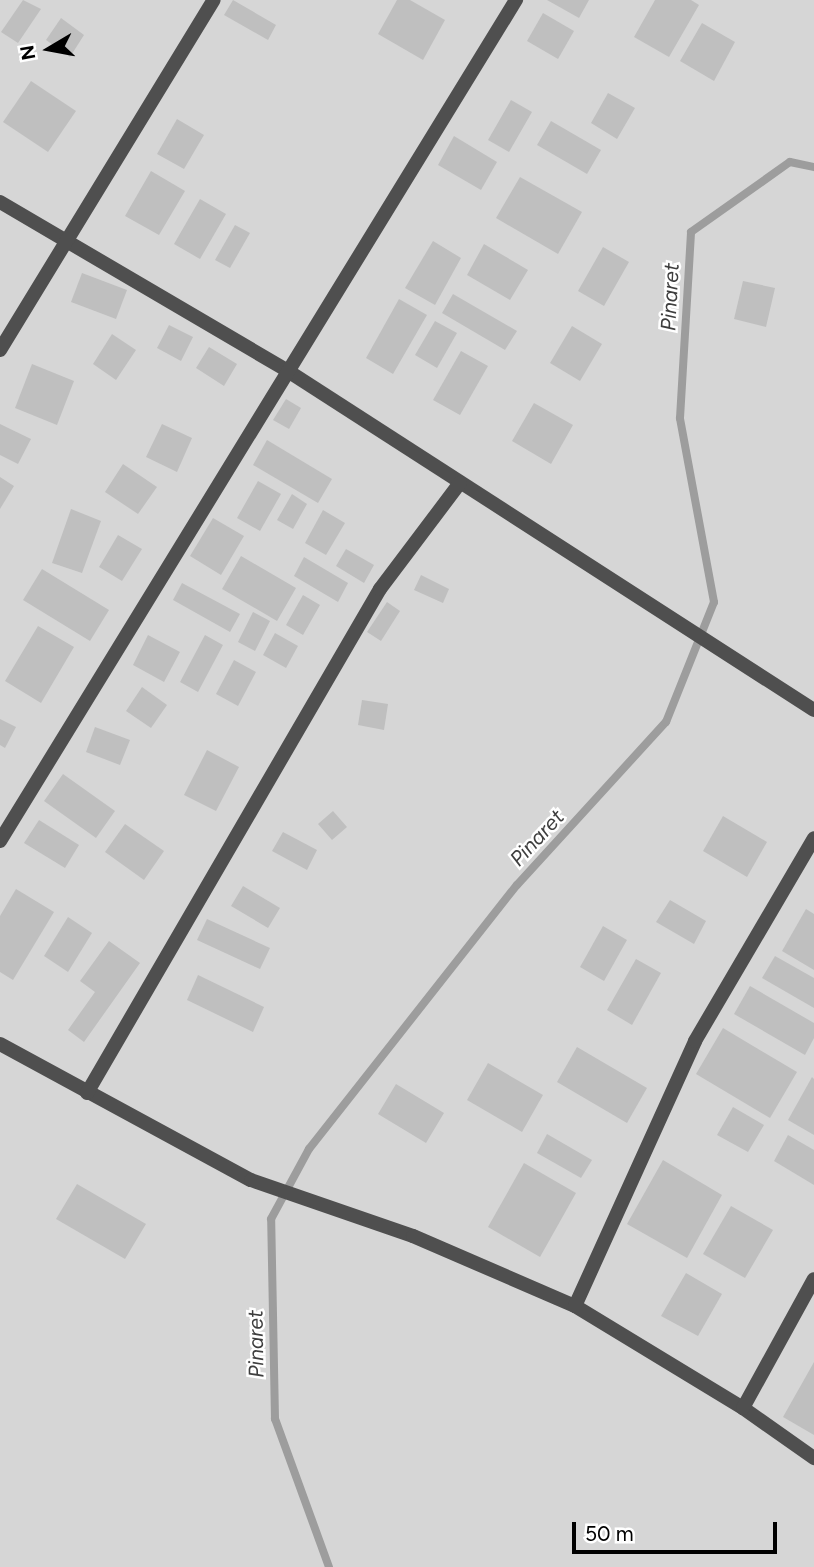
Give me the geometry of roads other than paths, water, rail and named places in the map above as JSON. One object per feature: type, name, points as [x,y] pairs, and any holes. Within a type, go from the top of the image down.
[{"type":"street","points":[[0,350],[214,0]]},
{"type":"street","points":[[0,841],[291,373],[516,0]]},
{"type":"street","points":[[0,202],[66,244],[291,373],[814,710]]},
{"type":"street","points":[[86,1093],[380,589],[460,483]]},
{"type":"street","points":[[575,1306],[695,1041],[814,838]]},
{"type":"street","points":[[0,1044],[86,1093],[251,1180],[426,1241],[575,1306],[743,1408],[814,1458]]},
{"type":"street","points":[[743,1408],[814,1279]]},
{"type":"waterway","name":"Pinaret","points":[[329,1567],[275,1419],[271,1219],[309,1149],[517,885],[666,722],[714,602],[680,418],[691,232],[790,162],[814,167]]}]
